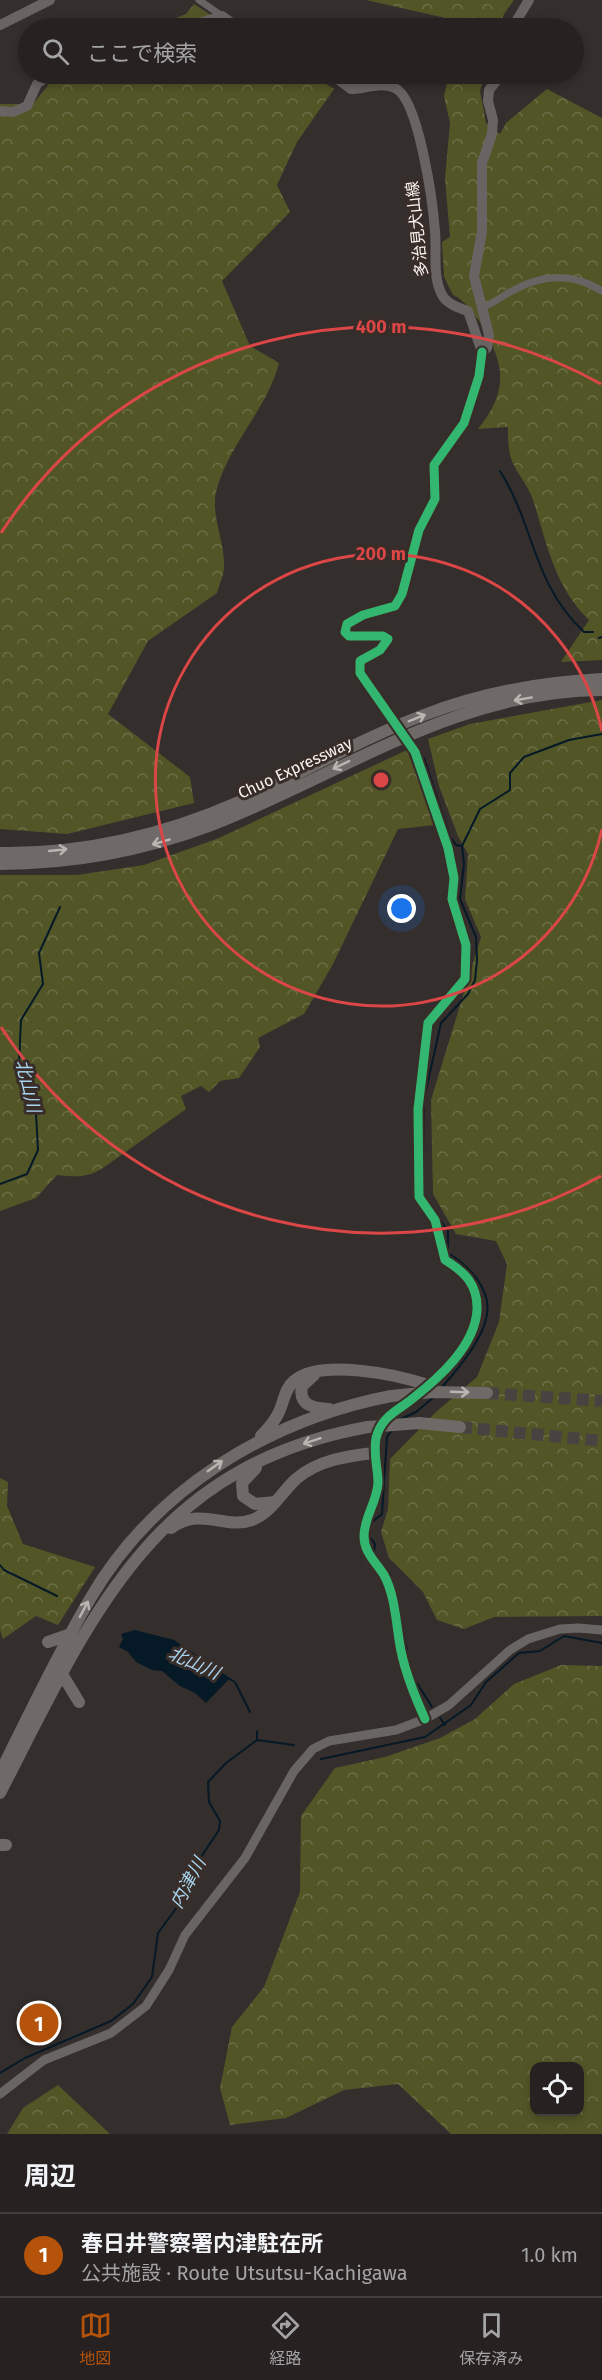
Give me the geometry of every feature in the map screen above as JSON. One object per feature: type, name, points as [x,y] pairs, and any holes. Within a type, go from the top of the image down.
[{"type":"highway","name":"Chuo Expressway","points":[[0,852],[81,847],[153,832],[238,802],[389,729],[448,706],[520,688],[602,679]]},
{"type":"highway","name":"Chuo Expressway","points":[[0,864],[83,859],[155,844],[242,812],[393,740],[445,720],[520,699],[602,690]]},
{"type":"highway","points":[[257,1440],[280,1412],[288,1388],[303,1375],[374,1371],[400,1375],[428,1385]]},
{"type":"highway","points":[[317,1373],[302,1386],[301,1396],[305,1403],[314,1408],[335,1409]]},
{"type":"highway","points":[[0,1773],[91,1597],[138,1536],[175,1498],[205,1473],[257,1440],[335,1409],[391,1396],[432,1392],[487,1393]]},
{"type":"highway","points":[[0,1793],[101,1604],[145,1546],[182,1512],[242,1469],[335,1433],[368,1427],[419,1423],[460,1427]]},
{"type":"highway","points":[[145,1546],[177,1524],[202,1518],[250,1521],[269,1510],[298,1478],[319,1465],[345,1457],[374,1453]]},
{"type":"highway","points":[[272,1456],[245,1477],[241,1490],[248,1502],[264,1504],[275,1502]]},
{"type":"highway","points":[[48,1642],[71,1634]]},
{"type":"highway","points":[[62,1674],[79,1702]]},
{"type":"main road","points":[[0,25],[50,0]]},
{"type":"main road","points":[[518,18],[529,0]]},
{"type":"main road","points":[[216,18],[222,16],[225,18]]},
{"type":"main road","points":[[0,111],[13,112],[27,106],[38,84]]},
{"type":"main road","name":"多治見犬山線","points":[[344,84],[351,89],[364,89],[381,84],[397,88],[405,96],[418,135],[429,187],[439,285],[447,301],[468,311],[482,352]]},
{"type":"main road","points":[[482,352],[487,348],[489,335],[474,276],[482,231],[482,163],[492,134],[493,120],[488,101],[489,90],[494,84]]},
{"type":"main road","points":[[425,1719],[407,1676],[390,1592],[384,1575],[370,1559],[364,1537],[366,1521],[378,1484],[374,1453],[382,1421],[428,1385]]},
{"type":"main road","points":[[0,2094],[44,2060],[111,2033],[146,2006],[169,1970],[184,1935],[245,1858],[302,1758],[313,1749],[329,1741],[396,1730],[425,1719],[449,1705],[510,1650],[528,1639],[560,1629],[602,1630]]},
{"type":"street","points":[[199,0],[222,16]]},
{"type":"street","points":[[481,308],[522,285],[554,276],[584,282],[602,291]]},
{"type":"street","points":[[390,714],[360,673],[359,666],[360,661],[386,645],[388,639],[376,635],[349,636],[345,632],[347,624],[363,615],[395,606],[402,594],[419,530],[435,500],[434,465],[464,423],[479,376],[482,352]]},
{"type":"street","points":[[415,752],[448,848],[454,878],[452,899],[461,923],[467,959],[465,980],[428,1023],[418,1109],[419,1197],[435,1220],[445,1260],[463,1271],[472,1283],[477,1301],[474,1330],[468,1341],[428,1385]]},
{"type":"green space","points":[[366,0],[514,0],[503,18],[446,18]]},
{"type":"green space","points":[[194,4],[216,18],[176,18],[186,14]]},
{"type":"green space","points":[[49,84],[326,84],[334,89],[297,142],[277,185],[290,212],[222,281],[250,346],[279,363],[266,396],[229,458],[216,492],[215,510],[224,557],[217,593],[148,641],[108,714],[190,777],[194,803],[67,834],[0,829],[0,104],[33,104]]},
{"type":"green space","points":[[447,84],[482,84],[480,91],[486,123],[500,134],[506,123],[547,89],[602,118],[602,660],[561,662],[589,620],[567,593],[553,563],[531,494],[510,455],[508,427],[478,429],[487,417],[499,388],[499,363],[477,318],[461,300],[453,295],[444,277],[442,242],[450,237],[445,178],[450,123],[444,96]]},
{"type":"green space","points":[[602,700],[602,1616],[494,1617],[464,1629],[437,1620],[423,1592],[389,1558],[381,1532],[388,1509],[390,1459],[436,1412],[477,1377],[499,1322],[507,1264],[496,1241],[456,1234],[433,1194],[431,1100],[481,937],[465,899],[468,854],[458,836],[439,786],[428,739],[470,724]]},
{"type":"green space","points":[[407,750],[435,825],[398,829],[332,966],[304,1014],[258,1038],[260,1047],[239,1078],[220,1081],[209,1092],[201,1086],[181,1096],[186,1109],[103,1168],[92,1174],[81,1176],[57,1175],[36,1198],[0,1211],[0,875],[77,875],[144,865],[219,838]]},
{"type":"green space","points":[[0,1478],[8,1482],[7,1506],[23,1544],[95,1567],[58,1625],[36,1616],[3,1639],[0,1630]]},
{"type":"green space","points":[[561,1665],[602,1666],[602,2134],[451,2134],[398,2084],[344,2090],[286,2118],[230,2125],[220,2088],[232,2027],[264,1987],[300,1892],[301,1816],[335,1768],[385,1757],[440,1738],[475,1719],[514,1684]]},
{"type":"green space","points":[[58,2085],[110,2134],[7,2134],[23,2108]]},
{"type":"water","points":[[135,1630],[174,1640],[230,1678],[206,1703],[162,1671],[152,1670],[136,1662],[128,1652],[119,1647],[123,1639],[121,1634]]},
{"type":"waterway","points":[[500,471],[521,512],[544,574],[554,594],[584,632],[593,632]]},
{"type":"waterway","points":[[443,1386],[474,1345],[483,1327],[488,1309],[478,1280],[448,1253],[448,1231],[424,1197],[424,1099],[441,1023],[468,994],[475,980],[476,937],[460,899],[464,864],[462,846],[480,809],[510,790],[510,773],[524,757],[569,740],[602,734]]},
{"type":"waterway","points":[[424,758],[450,837],[456,845],[462,846]]},
{"type":"waterway","name":"北山川","points":[[0,1184],[27,1174],[38,1150],[36,1113],[19,1062],[21,1020],[43,984],[39,953],[60,907]]},
{"type":"waterway","points":[[399,1420],[416,1412],[434,1397]]},
{"type":"waterway","points":[[392,1430],[387,1437],[382,1514],[372,1522],[368,1535],[375,1544],[374,1553],[390,1574],[392,1586]]},
{"type":"waterway","name":"北山川","points":[[0,1565],[4,1570],[57,1596]]},
{"type":"waterway","points":[[398,1609],[407,1650]]},
{"type":"waterway","name":"内津川","points":[[321,1759],[425,1737],[471,1705],[486,1682],[519,1653],[540,1651],[564,1636],[602,1643]]},
{"type":"waterway","name":"北山川","points":[[228,1678],[235,1682],[250,1712]]},
{"type":"waterway","points":[[417,1683],[432,1707]]},
{"type":"waterway","points":[[440,1718],[445,1725]]},
{"type":"waterway","name":"北山川","points":[[257,1731],[257,1740]]},
{"type":"waterway","name":"内津川","points":[[0,2073],[25,2058],[111,2021],[133,2004],[152,1977],[158,1933],[180,1903],[197,1863],[219,1830],[220,1821],[209,1802],[208,1782],[226,1763],[257,1740],[294,1745]]},
{"type":"tunnel","points":[[390,714],[415,752]]},
{"type":"tunnel","points":[[487,1393],[602,1401]]},
{"type":"tunnel","points":[[460,1427],[602,1441]]},
{"type":"cycle path","points":[[425,1719],[403,1660],[388,1584],[368,1552],[364,1536],[366,1522],[377,1490],[375,1450],[376,1438],[382,1424],[444,1371],[463,1348],[475,1323],[477,1301],[473,1286],[459,1269],[445,1260],[435,1220],[419,1197],[418,1109],[428,1023],[465,979],[466,945],[452,899],[454,878],[448,848],[415,752],[360,673],[360,661],[380,650],[388,639],[383,636],[349,636],[345,632],[347,624],[363,615],[395,606],[402,594],[419,530],[435,499],[434,465],[464,423],[479,376],[482,352]]},
{"type":"place","name":"春日井警察署内津駐在所","points":[[39,2023]]}]
